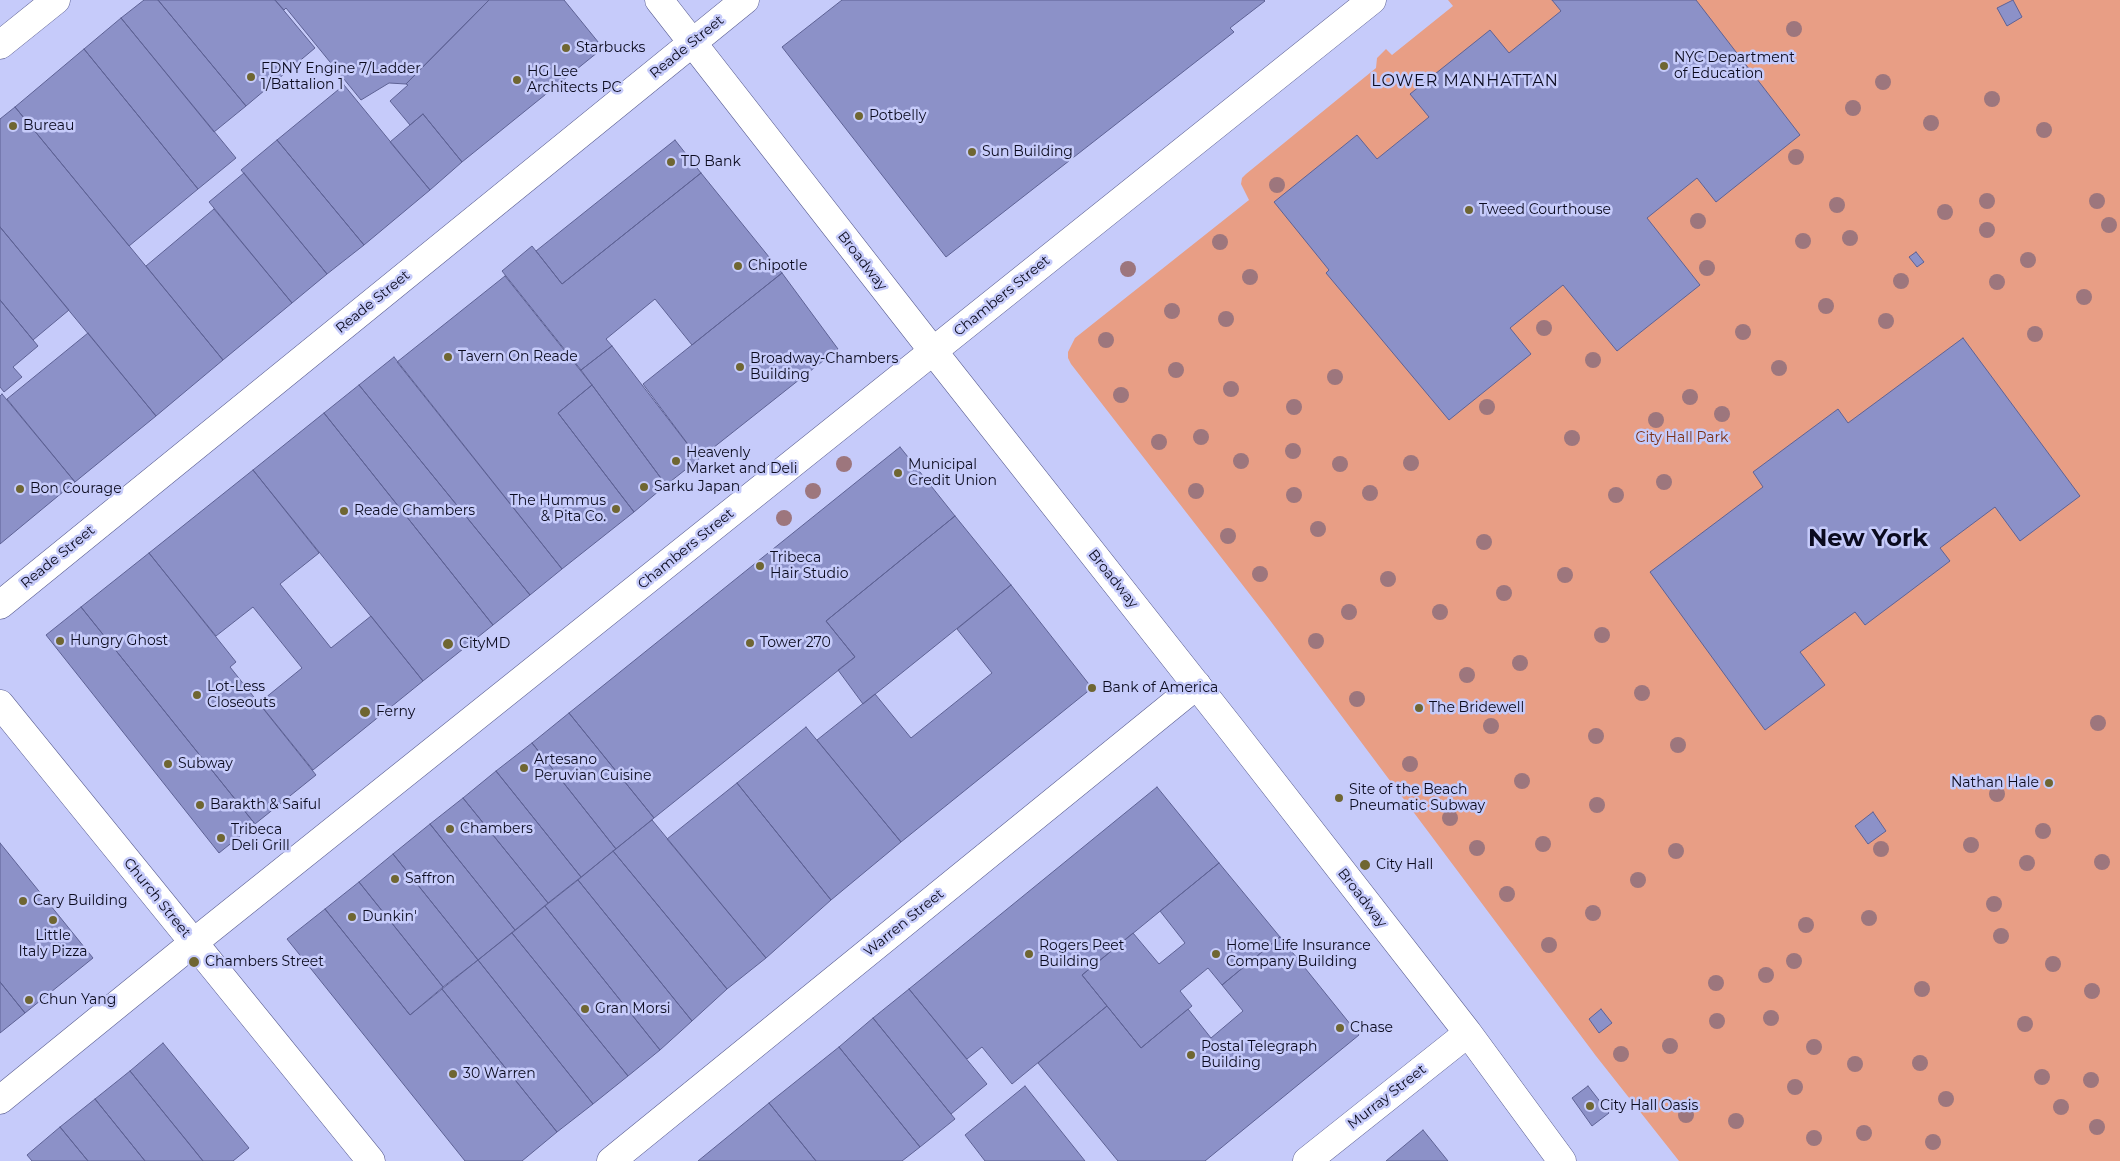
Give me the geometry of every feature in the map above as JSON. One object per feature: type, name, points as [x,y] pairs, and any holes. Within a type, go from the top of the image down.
[{"type":"street","points":[[0,44],[56,0]]},
{"type":"street","name":"Broadway","points":[[659,0],[1468,1033],[1562,1161]]},
{"type":"street","name":"Reade Street","points":[[0,605],[745,0]]},
{"type":"street","name":"Chambers Street","points":[[0,1100],[193,943],[1372,0]]},
{"type":"street","name":"Warren Street","points":[[611,1161],[1197,685]]},
{"type":"street","name":"Church Street","points":[[0,704],[371,1161]]},
{"type":"street","name":"Murray Street","points":[[1306,1161],[1468,1033]]},
{"type":"green space","name":"City Hall Park","points":[[1448,0],[2120,0],[2120,1161],[1679,1161],[1596,1056],[1269,619],[1071,364],[1068,352],[1075,338],[1249,200],[1241,184],[1242,178],[1376,68],[1377,58],[1386,49],[1392,55],[1453,6]]},
{"type":"building","points":[[144,0],[158,0],[246,106],[214,132],[121,18]]},
{"type":"building","name":"FDNY Engine 7/Ladder 1/Battalion 1","points":[[158,0],[275,0],[315,48],[246,106]]},
{"type":"building","points":[[275,0],[489,0],[406,84],[389,83],[361,100],[286,8],[284,10]]},
{"type":"building","points":[[489,0],[564,0],[603,48],[462,162],[423,114],[410,125],[390,101],[408,85],[406,84]]},
{"type":"building","name":"Sun Building","points":[[842,0],[1265,1],[1230,28],[1234,32],[946,257],[782,47]]},
{"type":"building","name":"Tweed Courthouse","points":[[1552,0],[1696,0],[1800,135],[1716,202],[1697,178],[1647,218],[1700,285],[1617,351],[1563,285],[1510,328],[1531,354],[1449,420],[1326,273],[1329,270],[1274,202],[1357,135],[1377,159],[1429,117],[1410,94],[1490,30],[1509,53],[1561,11]]},
{"type":"building","points":[[2013,0],[2022,17],[2007,26],[1997,8]]},
{"type":"building","points":[[121,18],[236,158],[198,189],[84,49]]},
{"type":"building","points":[[84,49],[198,189],[129,246],[15,107]]},
{"type":"building","points":[[344,85],[430,190],[364,245],[277,140]]},
{"type":"building","points":[[15,107],[223,360],[156,416],[0,227],[0,119]]},
{"type":"building","points":[[423,114],[462,162],[430,190],[390,142]]},
{"type":"building","points":[[277,140],[364,245],[327,274],[241,170]]},
{"type":"building","points":[[675,140],[701,173],[562,284],[536,251]]},
{"type":"building","points":[[244,173],[327,274],[292,303],[209,202]]},
{"type":"building","points":[[701,173],[782,273],[692,345],[655,299],[606,339],[612,346],[581,370],[502,271],[532,246],[562,284]]},
{"type":"building","points":[[214,209],[292,303],[223,360],[146,266]]},
{"type":"building","points":[[0,227],[69,310],[33,340],[0,300]]},
{"type":"building","points":[[1916,252],[1924,262],[1917,267],[1909,257]]},
{"type":"building","name":"Broadway-Chambers Building","points":[[782,273],[838,349],[699,459],[643,384]]},
{"type":"building","points":[[505,276],[592,385],[558,413],[634,512],[562,569],[397,362]]},
{"type":"building","points":[[0,300],[38,346],[13,367],[22,377],[4,392],[0,387]]},
{"type":"building","points":[[88,333],[156,416],[75,482],[7,399]]},
{"type":"building","points":[[1963,338],[2080,496],[2020,541],[1995,507],[1940,548],[1950,561],[1865,625],[1855,612],[1800,652],[1825,685],[1765,730],[1650,572],[1763,487],[1753,472],[1838,409],[1848,423]]},
{"type":"building","points":[[612,346],[699,459],[666,485],[581,370]]},
{"type":"building","points":[[394,357],[562,569],[530,595],[359,385]]},
{"type":"building","points":[[359,385],[530,595],[493,625],[324,413]]},
{"type":"building","points":[[592,385],[666,485],[634,512],[558,413]]},
{"type":"building","points":[[2,394],[75,482],[0,544],[0,396]]},
{"type":"building","name":"Reade Chambers","points":[[324,413],[493,625],[423,681],[253,470]]},
{"type":"building","name":"Tower 270","points":[[900,447],[955,516],[826,621],[855,657],[654,818],[569,713]]},
{"type":"building","points":[[253,470],[319,553],[280,584],[331,648],[371,616],[423,681],[313,770],[259,703],[302,668],[253,607],[216,636],[149,553]]},
{"type":"building","points":[[955,516],[1011,585],[863,704],[838,670],[855,657],[826,621]]},
{"type":"building","points":[[149,553],[236,662],[230,667],[316,775],[255,824],[81,607]]},
{"type":"building","points":[[1011,585],[1092,688],[901,842],[817,740],[875,694],[911,738],[992,673],[957,629]]},
{"type":"building","points":[[81,607],[255,824],[219,853],[46,635]]},
{"type":"building","points":[[569,713],[654,818],[616,849],[532,743]]},
{"type":"building","points":[[806,727],[901,842],[831,900],[737,783]]},
{"type":"building","points":[[532,743],[616,849],[581,877],[496,771]]},
{"type":"building","points":[[496,771],[581,877],[548,903],[463,798]]},
{"type":"building","points":[[737,783],[831,900],[766,958],[667,839]]},
{"type":"building","name":"Rogers Peet Building","points":[[1157,787],[1219,863],[1082,975],[1107,1006],[1012,1084],[982,1047],[967,1059],[909,989]]},
{"type":"building","points":[[463,798],[548,903],[515,930],[430,824]]},
{"type":"building","points":[[1873,812],[1886,831],[1868,844],[1855,826]]},
{"type":"building","points":[[652,820],[766,958],[727,989],[613,851]]},
{"type":"building","points":[[430,824],[515,930],[478,960],[393,854]]},
{"type":"building","name":"Cary Building","points":[[0,843],[93,958],[25,1013],[0,982]]},
{"type":"building","points":[[613,851],[727,989],[692,1021],[578,880]]},
{"type":"building","points":[[393,854],[478,960],[443,987],[359,882]]},
{"type":"building","name":"Home Life Insurance Company Building","points":[[1219,863],[1280,937],[1222,985],[1208,968],[1180,991],[1192,1006],[1141,1048],[1082,975],[1133,933],[1159,964],[1185,943],[1160,911]]},
{"type":"building","points":[[578,880],[692,1021],[660,1050],[545,906]]},
{"type":"building","points":[[359,882],[443,987],[410,1015],[325,909]]},
{"type":"building","points":[[545,906],[660,1050],[628,1076],[512,933]]},
{"type":"building","name":"30 Warren","points":[[325,909],[410,1015],[442,989],[557,1132],[522,1161],[465,1161],[287,939]]},
{"type":"building","points":[[512,933],[628,1076],[593,1104],[478,960]]},
{"type":"building","name":"Postal Telegraph Building","points":[[1280,937],[1359,1035],[1205,1161],[1118,1161],[1038,1063],[1107,1006],[1141,1048],[1188,1009],[1211,1038],[1243,1011],[1222,985]]},
{"type":"building","points":[[478,960],[593,1104],[557,1132],[442,989]]},
{"type":"building","points":[[0,982],[25,1013],[0,1033]]},
{"type":"building","points":[[909,989],[987,1084],[951,1114],[873,1018]]},
{"type":"building","points":[[1601,1009],[1612,1023],[1599,1033],[1589,1019]]},
{"type":"building","points":[[873,1018],[955,1119],[920,1147],[839,1047]]},
{"type":"building","points":[[163,1043],[249,1148],[233,1161],[203,1161],[130,1071]]},
{"type":"building","points":[[839,1047],[920,1147],[902,1161],[816,1161],[769,1103]]},
{"type":"building","points":[[130,1071],[203,1161],[145,1161],[95,1099]]},
{"type":"building","points":[[1025,1086],[1085,1161],[985,1161],[965,1135]]},
{"type":"building","name":"City Hall Oasis","points":[[1588,1086],[1609,1113],[1592,1126],[1572,1098]]},
{"type":"building","points":[[95,1099],[145,1161],[88,1161],[60,1127]]},
{"type":"building","points":[[769,1103],[816,1161],[698,1161]]},
{"type":"building","points":[[60,1127],[88,1161],[32,1161],[27,1155]]},
{"type":"building","points":[[1423,1130],[1448,1161],[1386,1161]]},
{"type":"place","name":"Starbucks","points":[[566,48]]},
{"type":"place","name":"NYC Department of Education","points":[[1664,66]]},
{"type":"place","name":"FDNY Engine 7/Ladder 1/Battalion 1","points":[[251,77]]},
{"type":"place","name":"HG Lee Architects PC","points":[[517,80]]},
{"type":"place","name":"Potbelly","points":[[859,116]]},
{"type":"place","name":"Bureau","points":[[13,126]]},
{"type":"place","name":"Sun Building","points":[[972,152]]},
{"type":"place","name":"TD Bank","points":[[671,162]]},
{"type":"place","name":"Tweed Courthouse","points":[[1469,210]]},
{"type":"place","name":"Chipotle","points":[[738,266]]},
{"type":"place","name":"Tavern On Reade","points":[[448,357]]},
{"type":"place","name":"Broadway-Chambers Building","points":[[740,367]]},
{"type":"place","name":"Heavenly Market and Deli","points":[[676,461]]},
{"type":"place","name":"Municipal Credit Union","points":[[898,473]]},
{"type":"place","name":"Sarku Japan","points":[[644,487]]},
{"type":"place","name":"Bon Courage","points":[[20,489]]},
{"type":"place","name":"The Hummus & Pita Co.","points":[[616,509]]},
{"type":"place","name":"Reade Chambers","points":[[344,511]]},
{"type":"place","name":"Tribeca Hair Studio","points":[[760,566]]},
{"type":"place","name":"Hungry Ghost","points":[[60,641]]},
{"type":"place","name":"Tower 270","points":[[750,643]]},
{"type":"place","name":"CityMD","points":[[448,644]]},
{"type":"place","name":"Bank of America","points":[[1092,688]]},
{"type":"place","name":"Lot-Less Closeouts","points":[[197,695]]},
{"type":"place","name":"The Bridewell","points":[[1419,708]]},
{"type":"place","name":"Ferny","points":[[365,712]]},
{"type":"place","name":"Subway","points":[[168,764]]},
{"type":"place","name":"Artesano Peruvian Cuisine","points":[[524,768]]},
{"type":"place","name":"Nathan Hale","points":[[2049,783]]},
{"type":"place","name":"Site of the Beach Pneumatic Subway","points":[[1339,798]]},
{"type":"place","name":"Barakth & Saiful","points":[[200,805]]},
{"type":"place","name":"Chambers","points":[[450,829]]},
{"type":"place","name":"Tribeca Deli Grill","points":[[221,838]]},
{"type":"place","name":"City Hall","points":[[1365,865]]},
{"type":"place","name":"Saffron","points":[[395,879]]},
{"type":"place","name":"Cary Building","points":[[23,901]]},
{"type":"place","name":"Dunkin'","points":[[352,917]]},
{"type":"place","name":"Little Italy Pizza","points":[[53,920]]},
{"type":"place","name":"Rogers Peet Building","points":[[1029,954]]},
{"type":"place","name":"Home Life Insurance Company Building","points":[[1216,954]]},
{"type":"place","name":"Chambers Street","points":[[194,962]]},
{"type":"place","name":"Chun Yang","points":[[29,1000]]},
{"type":"place","name":"Gran Morsi","points":[[585,1009]]},
{"type":"place","name":"Chase","points":[[1340,1028]]},
{"type":"place","name":"Postal Telegraph Building","points":[[1191,1055]]},
{"type":"place","name":"30 Warren","points":[[453,1074]]},
{"type":"place","name":"City Hall Oasis","points":[[1590,1106]]},
{"type":"district","name":"LOWER MANHATTAN","points":[[1465,81]]},
{"type":"district","name":"New York","points":[[1868,539]]}]
